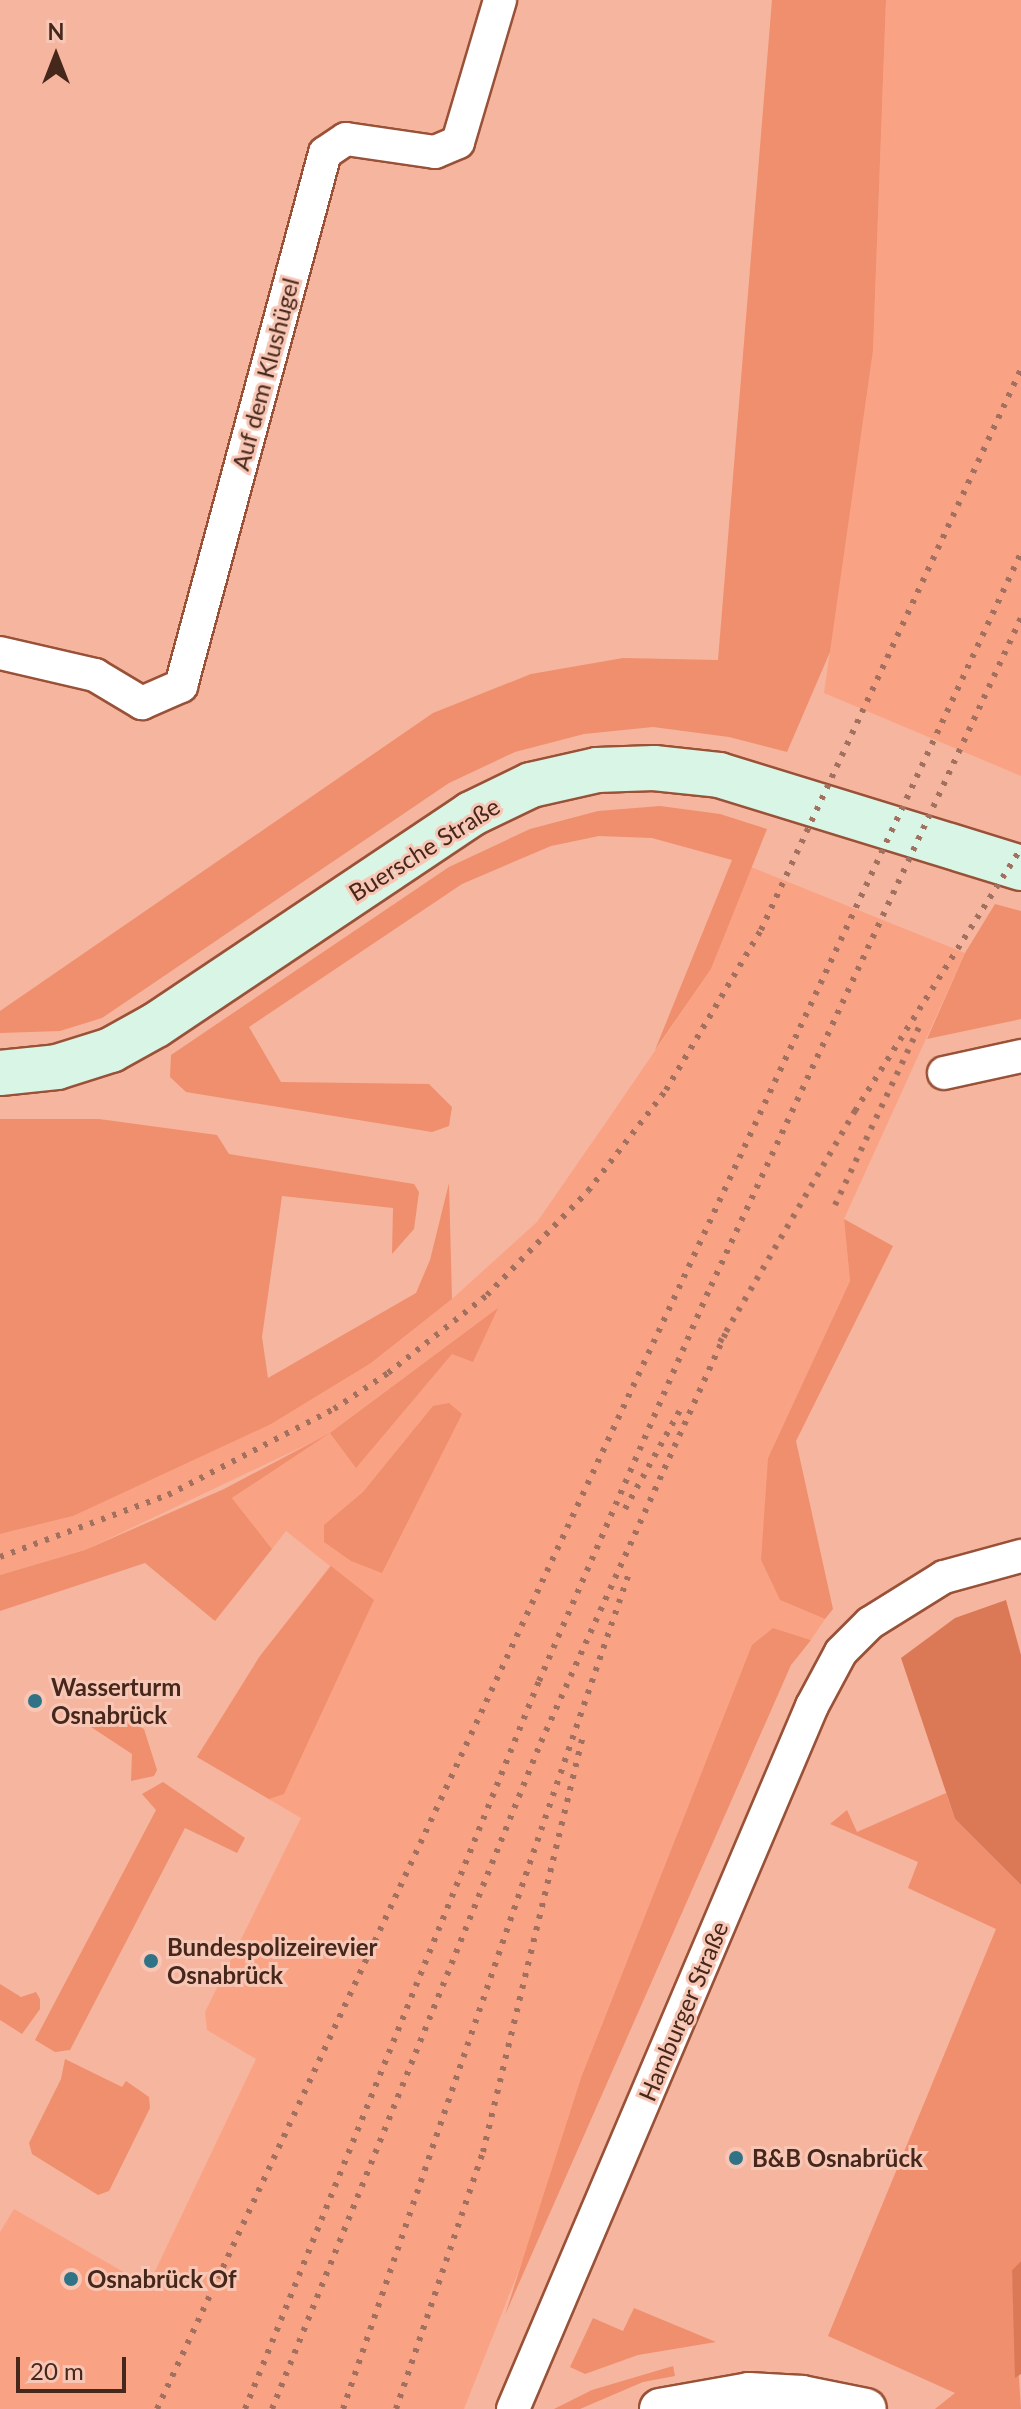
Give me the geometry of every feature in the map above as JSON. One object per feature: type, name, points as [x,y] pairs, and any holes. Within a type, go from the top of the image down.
[{"type":"main road","name":"Buersche Straße","points":[[0,1073],[57,1067],[111,1050],[156,1025],[471,814],[531,785],[597,770],[654,768],[719,775],[1021,868]]},
{"type":"street","name":"Auf dem Klushügel","points":[[0,653],[95,675],[142,703],[181,686],[325,153],[346,139],[435,152],[458,142],[500,0]]},
{"type":"street","points":[[944,1073],[1021,1056]]},
{"type":"street","name":"Hamburger Straße","points":[[513,2409],[812,1706],[841,1652],[870,1623],[944,1577],[1021,1556]]},
{"type":"street","points":[[660,2409],[749,2393],[802,2396],[866,2409]]},
{"type":"shaded area","points":[[772,0],[886,0],[873,351],[830,652],[787,752],[729,737],[653,727],[584,734],[515,752],[449,783],[102,1018],[60,1031],[0,1033],[0,1011],[433,713],[531,674],[623,658],[718,660]]},
{"type":"shaded area","points":[[886,0],[1021,0],[1021,776],[824,693],[873,351]]},
{"type":"shaded area","points":[[660,806],[720,814],[767,829],[711,969],[655,1050],[732,860],[652,838],[599,836],[551,846],[462,884],[249,1027],[281,1082],[429,1084],[452,1107],[449,1126],[432,1132],[186,1092],[170,1077],[171,1055],[449,867],[530,829],[598,811]]},
{"type":"shaded area","points":[[751,867],[965,953],[844,1219],[850,1281],[768,1458],[780,1600],[825,1619],[811,1640],[773,1628],[464,2409],[0,2409],[0,2232],[14,2209],[148,2286],[256,2059],[207,2030],[205,2012],[301,1818],[197,1757],[260,1656],[330,1566],[286,1531],[272,1549],[232,1498],[321,1438],[85,1550],[0,1575],[0,1534],[73,1516],[371,1363],[452,1299],[537,1222],[609,1118],[711,969]]},
{"type":"shaded area","points":[[995,904],[1021,911],[1021,1019],[927,1039],[965,953]]},
{"type":"shaded area","points":[[0,1119],[99,1119],[217,1135],[229,1154],[414,1184],[419,1192],[414,1229],[392,1254],[393,1208],[282,1196],[262,1337],[268,1378],[416,1293],[430,1260],[449,1183],[452,1299],[371,1363],[271,1424],[73,1516],[0,1534]]},
{"type":"shaded area","points":[[844,1219],[893,1246],[796,1441],[833,1609],[825,1619],[780,1600],[761,1560],[768,1458],[850,1281]]},
{"type":"shaded area","points":[[498,1308],[473,1362],[452,1354],[356,1468],[330,1433]]},
{"type":"shaded area","points":[[449,1403],[462,1414],[382,1573],[351,1561],[324,1542],[324,1525],[363,1492],[433,1406]]},
{"type":"shaded area","points":[[330,1433],[232,1498],[272,1549],[215,1621],[145,1563],[0,1611],[0,1575],[85,1550],[224,1489]]},
{"type":"shaded area","points":[[331,1566],[374,1600],[284,1794],[269,1799],[197,1757],[260,1656]]},
{"type":"shaded area","points":[[1006,1600],[1021,1655],[1021,1885],[955,1819],[901,1658],[955,1618]]},
{"type":"shaded area","points":[[773,1628],[811,1640],[791,1665],[505,2315],[581,2078],[752,1645]]},
{"type":"shaded area","points":[[84,1714],[115,1714],[144,1729],[157,1770],[154,1776],[131,1781],[132,1754],[85,1723]]},
{"type":"shaded area","points":[[163,1782],[245,1838],[237,1853],[185,1828],[70,2050],[55,2052],[35,2040],[156,1810],[142,1794]]},
{"type":"shaded area","points":[[946,1793],[955,1819],[1021,1885],[1021,2261],[1012,2270],[1021,2409],[935,2409],[955,2393],[828,2336],[996,1929],[908,1888],[918,1862],[830,1824],[847,1810],[857,1832]]},
{"type":"shaded area","points":[[0,1984],[21,1997],[36,1992],[40,1999],[40,2009],[22,2034],[0,2020]]},
{"type":"shaded area","points":[[65,2059],[122,2087],[126,2081],[149,2097],[150,2108],[109,2191],[98,2195],[32,2154],[29,2143],[61,2079]]},
{"type":"shaded area","points":[[1021,2261],[1021,2374],[1015,2378],[1012,2270]]},
{"type":"shaded area","points":[[634,2308],[716,2342],[638,2355],[585,2374],[570,2367],[593,2318],[623,2331]]},
{"type":"shaded area","points":[[673,2366],[675,2376],[643,2382],[580,2409],[554,2409],[592,2390]]},
{"type":"railway","points":[[0,1557],[168,1495],[334,1409],[388,1373],[487,1295],[588,1191],[666,1090],[761,930],[1021,369]]},
{"type":"railway","points":[[157,2409],[1021,553]]},
{"type":"railway","points":[[245,2409],[539,1681],[711,1286],[1021,618]]},
{"type":"railway","points":[[720,1342],[855,1111],[1021,848]]},
{"type":"railway","points":[[835,1205],[920,1025]]},
{"type":"railway","points":[[272,2409],[541,1742],[725,1334]]},
{"type":"railway","points":[[625,1509],[683,1405]]},
{"type":"railway","points":[[343,2409],[629,1573]]},
{"type":"railway","points":[[396,2409],[483,2152],[583,1736]]},
{"type":"place","name":"Wasserturm Osnabrück","points":[[35,1701]]},
{"type":"place","name":"Bundespolizeirevier Osnabrück","points":[[151,1961]]},
{"type":"place","name":"B&B Osnabrück","points":[[736,2158]]},
{"type":"place","name":"Osnabrück Of","points":[[71,2279]]}]
